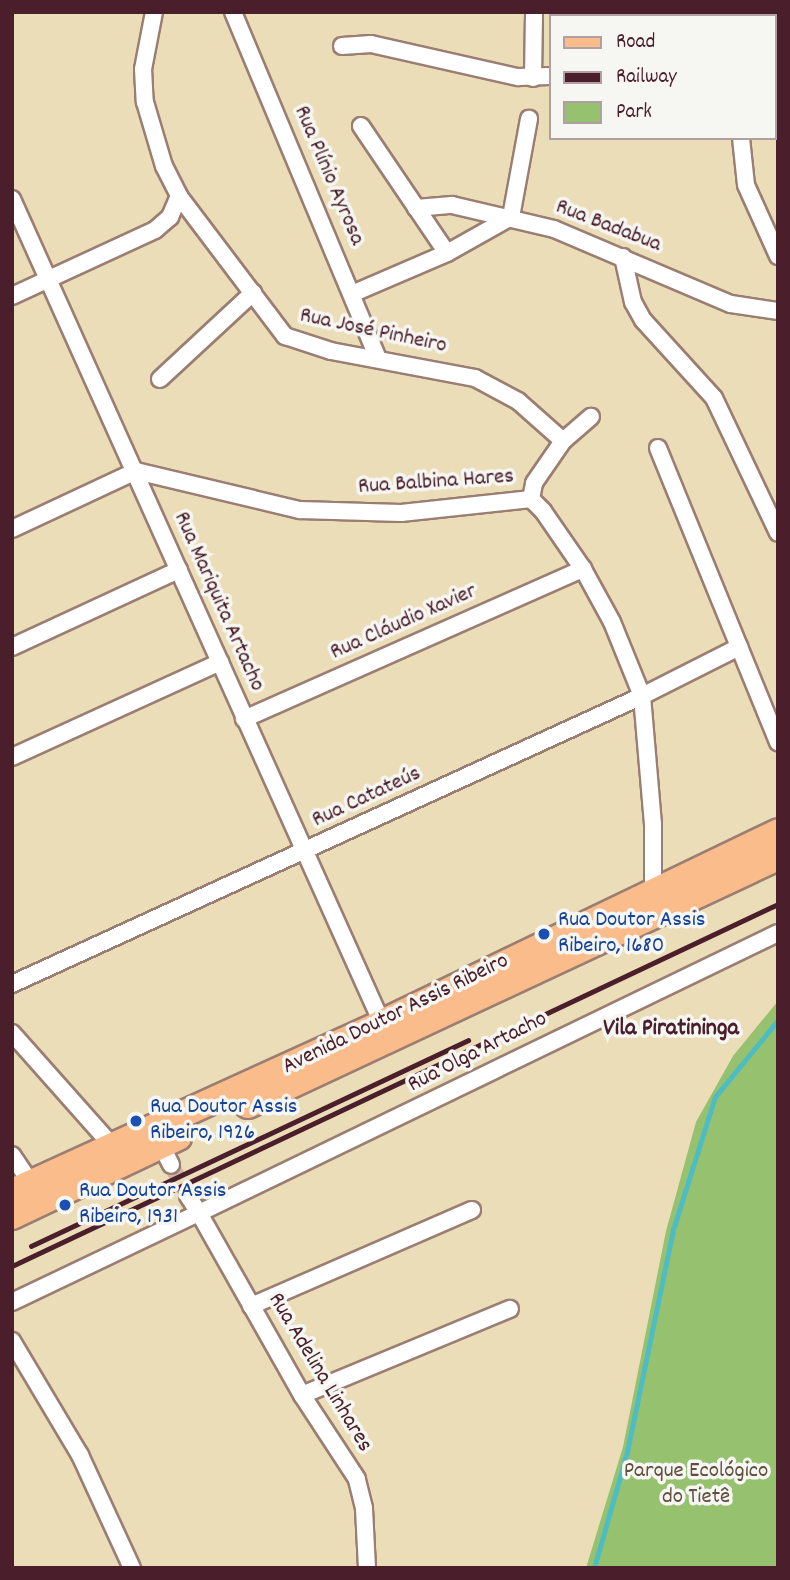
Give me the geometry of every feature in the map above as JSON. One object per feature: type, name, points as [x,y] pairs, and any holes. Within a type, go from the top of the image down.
[{"type":"main road","name":"Avenida Doutor Assis Ribeiro","points":[[12,1216],[120,1155],[382,1023],[778,832]]},
{"type":"main road","name":"Avenida Doutor Assis Ribeiro","points":[[22,1188],[120,1155],[166,1155],[778,857]]},
{"type":"main road","points":[[637,924],[653,891]]},
{"type":"street","name":"Rua José Pinheiro","points":[[154,12],[143,69],[145,102],[153,135],[179,196],[285,336],[299,344],[447,371],[498,387],[564,442]]},
{"type":"street","name":"Rua Plínio Ayrosa","points":[[233,12],[354,293],[377,359]]},
{"type":"street","points":[[533,78],[534,12]]},
{"type":"street","points":[[342,46],[393,47],[533,78],[548,76]]},
{"type":"street","points":[[354,293],[447,253],[511,217],[529,119]]},
{"type":"street","points":[[361,126],[447,253]]},
{"type":"street","points":[[741,140],[746,185],[778,256]]},
{"type":"street","points":[[12,296],[155,230],[170,217],[179,196]]},
{"type":"street","name":"Rua Mariquita Artacho","points":[[12,199],[136,471],[303,853],[382,1023]]},
{"type":"street","name":"Rua Badabua","points":[[416,208],[452,205],[511,217],[578,236],[731,304],[778,311]]},
{"type":"street","points":[[623,257],[638,311],[714,398],[778,533]]},
{"type":"street","points":[[160,379],[253,293]]},
{"type":"street","points":[[531,499],[534,483],[564,442],[591,417]]},
{"type":"street","points":[[658,447],[778,742]]},
{"type":"street","points":[[12,529],[136,471]]},
{"type":"street","name":"Rua Balbina Hares","points":[[136,471],[300,510],[401,513],[531,499],[543,511],[583,569],[612,622],[642,696],[653,824],[653,891]]},
{"type":"street","name":"Rua Cláudio Xavier","points":[[244,719],[583,569]]},
{"type":"street","points":[[12,646],[179,570]]},
{"type":"street","name":"Rua Catateús","points":[[12,984],[642,696],[739,647]]},
{"type":"street","points":[[12,758],[220,662]]},
{"type":"street","name":"Rua Olga Artacho","points":[[12,1302],[778,933]]},
{"type":"street","points":[[12,1033],[120,1155]]},
{"type":"street","points":[[12,1155],[22,1188]]},
{"type":"street","points":[[188,1196],[199,1213]]},
{"type":"street","points":[[251,1306],[472,1210]]},
{"type":"street","name":"Rua Adelina Linhares","points":[[199,1213],[302,1395],[357,1479],[364,1508],[367,1568]]},
{"type":"street","points":[[302,1395],[510,1309]]},
{"type":"street","points":[[12,1341],[80,1455],[132,1568]]},
{"type":"green space","name":"Parque Ecológico do Tietê","points":[[778,1001],[778,1568],[586,1568],[623,1447],[666,1231],[696,1122],[733,1056]]},
{"type":"waterway","points":[[594,1568],[627,1452],[673,1230],[715,1097],[778,1020]]},
{"type":"tunnel","points":[[171,1165],[188,1196]]},
{"type":"railway","points":[[12,1266],[778,904]]},
{"type":"railway","points":[[31,1246],[468,1040]]},
{"type":"place","name":"Rua Doutor Assis Ribeiro, 1680","points":[[544,934]]},
{"type":"place","name":"Rua Doutor Assis Ribeiro, 1926","points":[[136,1121]]},
{"type":"place","name":"Rua Doutor Assis Ribeiro, 1931","points":[[65,1205]]},
{"type":"district","name":"Vila Piratininga","points":[[671,1030]]}]
